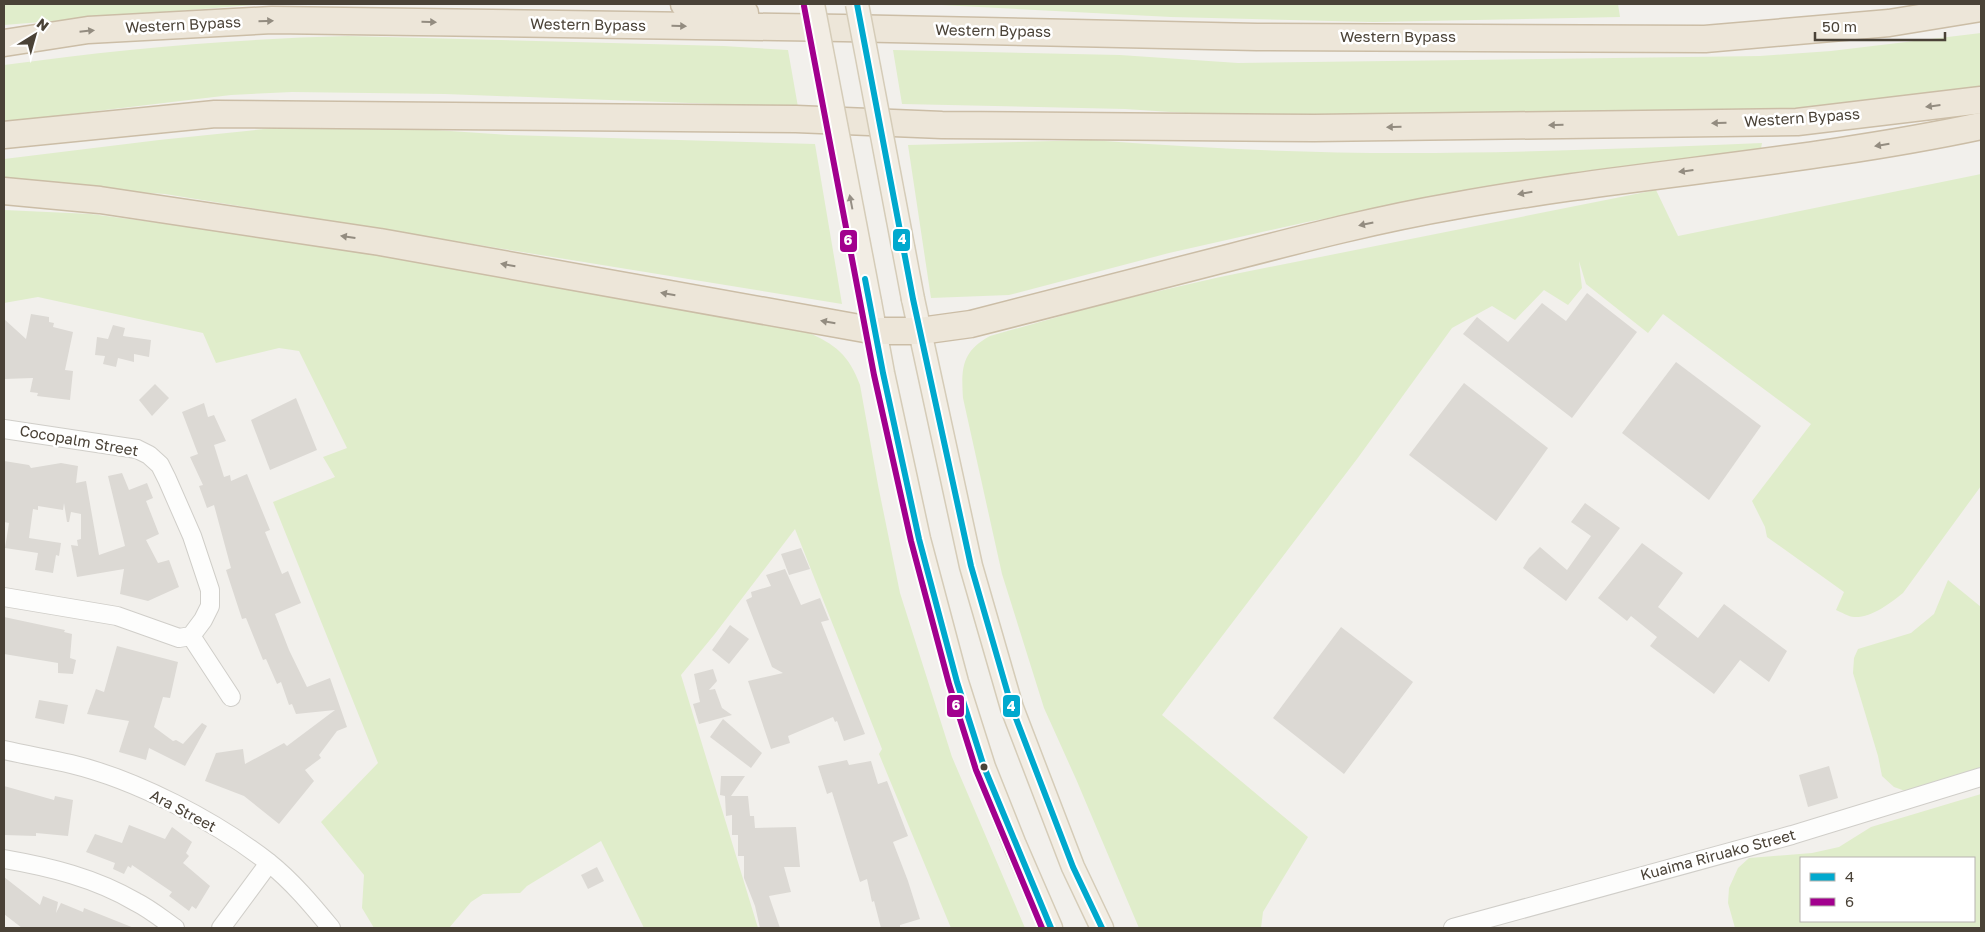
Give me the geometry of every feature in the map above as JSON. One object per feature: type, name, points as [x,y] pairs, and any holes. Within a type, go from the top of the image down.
[{"type":"highway","points":[[684,4],[844,28]]},
{"type":"highway","name":"Western Bypass","points":[[4,43],[88,30],[272,20],[844,28],[1257,37],[1705,39],[1889,23],[1981,8]]},
{"type":"highway","name":"Western Bypass","points":[[4,135],[215,114],[796,119],[942,125],[1304,128],[1797,122],[1981,100]]},
{"type":"highway","points":[[4,192],[100,200],[380,242],[876,331],[920,331],[970,324],[1344,228],[1451,206],[1568,186],[1824,154],[1917,139],[1981,126]]},
{"type":"main road","points":[[813,4],[883,373],[918,539],[984,767],[1051,928]]},
{"type":"main road","points":[[857,4],[913,299],[971,566],[1012,708],[1074,867],[1102,928]]},
{"type":"street","name":"Cocopalm Street","points":[[4,429],[137,449],[149,455],[160,465],[192,536],[210,590],[210,606],[203,620],[191,636]]},
{"type":"street","points":[[4,597],[117,616],[179,638],[191,636],[231,697]]},
{"type":"street","name":"Ara Street","points":[[4,750],[72,764],[130,783],[228,834],[269,863],[303,895],[331,928]]},
{"type":"street","name":"Kuaima Riruako Street","points":[[1453,928],[1792,835],[1981,777]]},
{"type":"street","points":[[4,859],[78,876],[109,888],[137,902],[175,928]]},
{"type":"street","points":[[221,928],[269,863]]},
{"type":"green space","points":[[4,4],[266,4],[4,25]]},
{"type":"green space","points":[[922,4],[1618,4],[1620,17],[1373,22],[1171,17]]},
{"type":"green space","points":[[1981,33],[1981,89],[1892,102],[1745,114],[1262,118],[1125,109],[902,104],[893,50],[1120,55],[1238,63],[1760,56],[1831,51]]},
{"type":"green space","points":[[348,36],[724,46],[788,50],[798,107],[445,94],[292,92],[231,95],[4,122],[4,65],[176,46]]},
{"type":"green space","points":[[284,127],[406,128],[509,135],[815,144],[842,304],[165,194],[4,183],[4,159]]},
{"type":"green space","points":[[1091,140],[1248,150],[1405,153],[1539,151],[1762,143],[1760,154],[1547,177],[1307,222],[1169,253],[1009,295],[931,298],[908,145]]},
{"type":"green space","points":[[1981,174],[1981,486],[1903,593],[1887,605],[1860,617],[1852,617],[1836,610],[1844,592],[1767,537],[1765,527],[1752,501],[1811,424],[1663,314],[1648,333],[1586,284],[1579,261],[1582,288],[1568,305],[1544,290],[1515,320],[1492,306],[1452,328],[1357,459],[1162,715],[1308,837],[1263,912],[1261,928],[1139,928],[1044,708],[1002,574],[963,398],[963,369],[965,361],[974,348],[990,336],[1107,303],[1220,277],[1656,190],[1678,236]]},
{"type":"green space","points":[[4,210],[91,214],[288,240],[807,332],[826,341],[846,358],[860,385],[900,593],[952,757],[1025,928],[951,928],[879,754],[882,749],[795,529],[681,675],[758,928],[644,928],[601,841],[527,886],[520,893],[483,894],[471,902],[449,928],[374,928],[362,908],[364,875],[321,822],[378,763],[273,502],[335,477],[323,457],[347,448],[299,351],[279,348],[216,363],[203,333],[38,297],[4,303]]},
{"type":"green space","points":[[1948,580],[1981,607],[1981,767],[1908,792],[1894,787],[1882,776],[1878,756],[1853,673],[1854,658],[1858,649],[1911,633],[1934,614]]},
{"type":"green space","points":[[1981,794],[1981,928],[1735,928],[1728,903],[1729,888],[1738,868],[1749,858],[1812,853],[1839,847],[1871,827]]},
{"type":"building","points":[[1587,293],[1637,332],[1572,418],[1463,334],[1477,317],[1508,342],[1542,303],[1566,321]]},
{"type":"building","points":[[31,314],[49,317],[49,322],[54,323],[53,327],[73,332],[65,370],[73,371],[70,400],[37,396],[38,393],[30,392],[33,378],[4,379],[4,319],[26,339]]},
{"type":"building","points":[[113,325],[125,328],[123,336],[151,340],[149,357],[134,354],[134,362],[118,358],[116,367],[103,364],[105,356],[95,355],[97,337],[108,339]]},
{"type":"building","points":[[1676,362],[1761,426],[1709,500],[1622,433]]},
{"type":"building","points":[[1464,383],[1548,448],[1496,521],[1409,455]]},
{"type":"building","points":[[155,384],[169,398],[152,416],[139,400]]},
{"type":"building","points":[[296,398],[317,450],[270,470],[251,420]]},
{"type":"building","points":[[204,403],[208,417],[214,415],[226,441],[214,445],[224,477],[230,475],[231,481],[247,474],[270,530],[265,532],[282,574],[288,571],[301,603],[275,614],[289,650],[307,687],[330,678],[347,727],[337,731],[319,755],[321,758],[305,770],[314,781],[279,824],[244,796],[205,781],[216,753],[243,749],[245,764],[284,743],[287,746],[335,710],[296,714],[292,704],[289,705],[281,682],[277,684],[266,659],[263,660],[246,618],[242,619],[226,570],[231,568],[214,505],[207,508],[199,486],[203,485],[190,457],[198,454],[182,412]]},
{"type":"building","points":[[4,461],[29,465],[31,468],[61,463],[78,466],[76,483],[86,481],[99,555],[125,546],[108,476],[122,473],[129,490],[147,483],[153,498],[146,501],[159,534],[146,540],[158,563],[169,560],[179,587],[148,601],[120,594],[124,569],[77,577],[71,545],[78,546],[77,540],[81,539],[81,514],[71,512],[69,522],[67,522],[64,503],[63,510],[38,506],[38,510],[33,509],[29,538],[61,543],[59,556],[56,555],[53,573],[35,570],[38,553],[5,548],[9,523],[4,522]]},
{"type":"building","points":[[1585,503],[1620,528],[1566,601],[1523,568],[1529,558],[1540,547],[1567,570],[1591,536],[1571,522]]},
{"type":"building","points":[[1642,543],[1683,573],[1658,607],[1698,638],[1724,604],[1787,651],[1769,682],[1740,660],[1714,694],[1650,646],[1657,637],[1631,616],[1627,621],[1598,598]]},
{"type":"building","points":[[801,548],[810,569],[789,575],[781,554]]},
{"type":"building","points":[[785,569],[801,605],[820,598],[829,620],[821,622],[865,734],[844,741],[837,721],[835,722],[833,717],[788,736],[790,743],[771,749],[748,681],[783,673],[772,667],[746,600],[752,597],[751,592],[771,586],[766,575]]},
{"type":"building","points":[[4,617],[65,630],[64,632],[72,634],[70,658],[76,660],[73,674],[58,673],[58,663],[4,654]]},
{"type":"building","points":[[730,625],[749,639],[729,664],[712,650]]},
{"type":"building","points":[[1341,627],[1413,682],[1344,774],[1273,718]]},
{"type":"building","points":[[117,646],[178,662],[170,698],[163,697],[154,727],[173,741],[176,740],[183,744],[202,723],[207,726],[185,766],[149,748],[146,760],[119,752],[129,721],[87,714],[96,689],[104,692]]},
{"type":"building","points":[[713,669],[717,681],[709,690],[715,689],[722,708],[732,715],[699,724],[693,704],[700,702],[694,674]]},
{"type":"building","points":[[39,700],[68,705],[64,724],[35,718]]},
{"type":"building","points":[[723,719],[762,753],[751,768],[710,737]]},
{"type":"building","points":[[847,760],[849,765],[871,761],[878,784],[887,781],[908,836],[893,842],[920,919],[900,925],[900,928],[881,928],[874,901],[872,902],[867,879],[860,882],[832,792],[827,794],[818,766]]},
{"type":"building","points":[[1829,766],[1838,798],[1808,807],[1799,775]]},
{"type":"building","points":[[721,776],[745,776],[731,796],[748,796],[750,816],[754,816],[755,828],[796,827],[800,867],[784,867],[791,892],[769,896],[780,928],[760,928],[755,906],[744,878],[744,856],[738,856],[738,835],[732,835],[732,815],[726,816],[725,796],[720,795]]},
{"type":"building","points":[[4,786],[54,800],[55,796],[73,800],[68,836],[36,833],[36,836],[4,835]]},
{"type":"building","points":[[129,825],[165,839],[172,827],[192,842],[186,853],[189,856],[183,863],[210,886],[196,909],[192,906],[189,911],[169,896],[172,892],[132,865],[131,868],[128,866],[124,874],[113,869],[115,863],[86,852],[95,834],[122,843]]},
{"type":"building","points":[[597,867],[604,881],[588,889],[581,875]]},
{"type":"building","points":[[4,877],[40,905],[43,896],[58,902],[56,913],[61,903],[83,912],[84,908],[134,928],[22,928],[4,914]]},
{"type":"transit line","name":"4","points":[[857,4],[913,299],[971,566],[1012,708],[1073,867],[1102,928]]},
{"type":"transit line","name":"6","points":[[804,6],[874,375],[911,541],[949,684],[976,770],[1042,928]]},
{"type":"transit line","name":"4","points":[[865,279],[919,539],[957,682],[984,767],[1051,928]]}]
